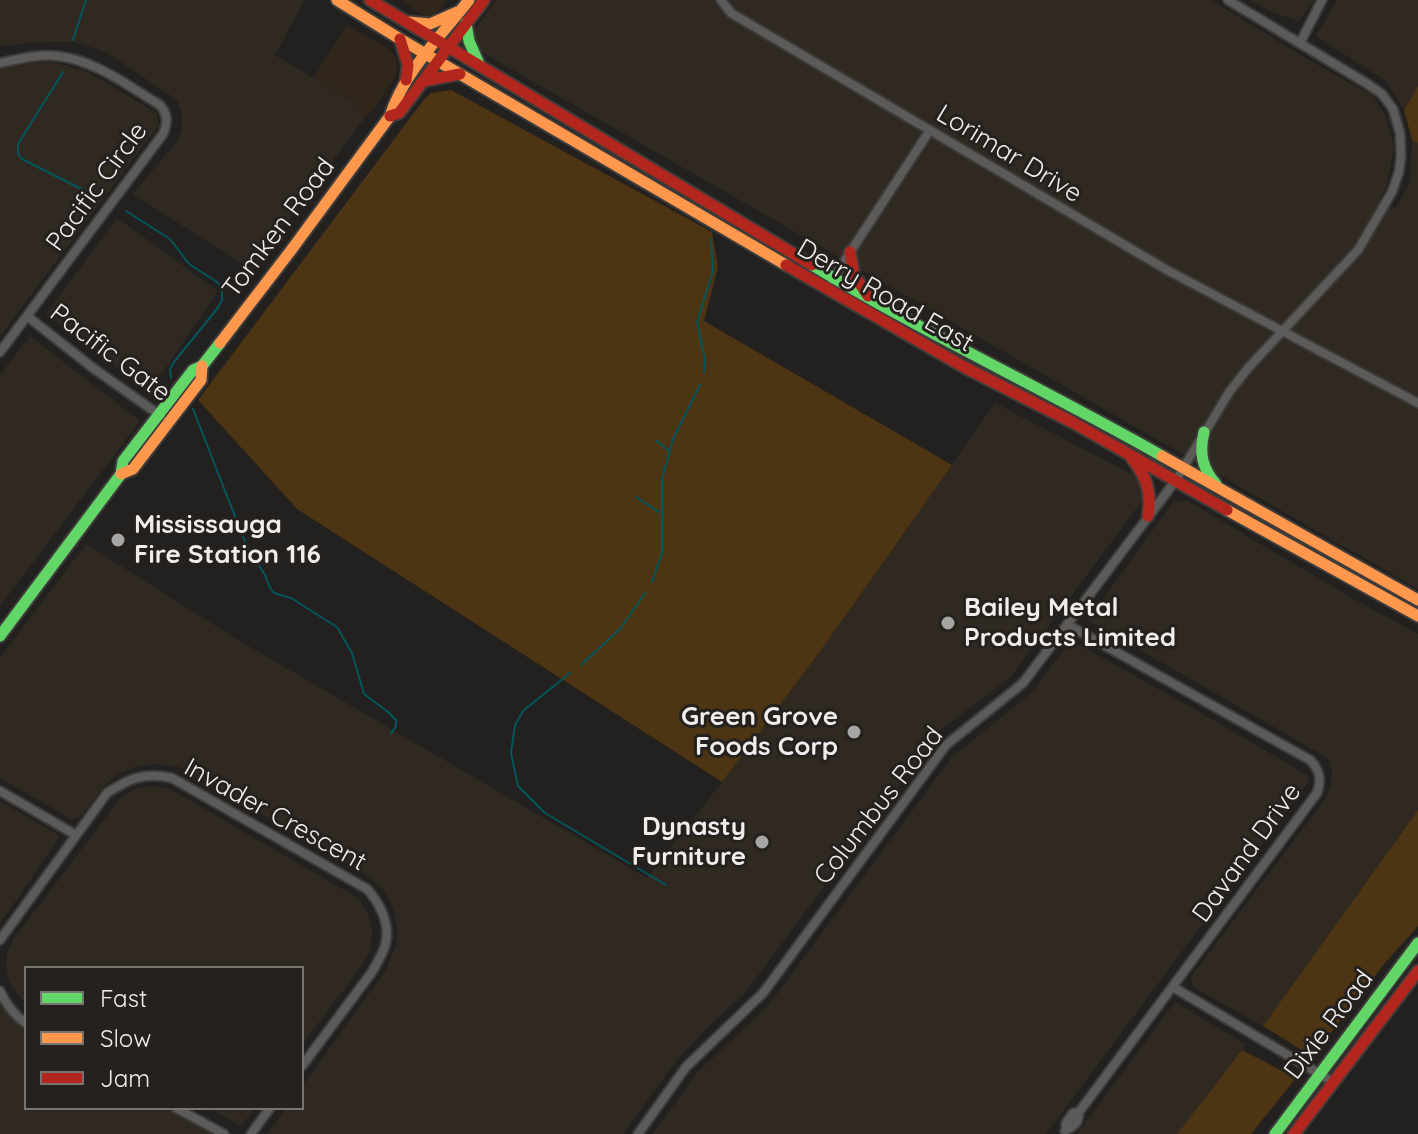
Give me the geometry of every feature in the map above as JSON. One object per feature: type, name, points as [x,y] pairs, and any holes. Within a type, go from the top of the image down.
[{"type":"main road","name":"Derry Road East","points":[[337,0],[964,367],[1176,480],[1418,616]]},
{"type":"main road","name":"Derry Road East","points":[[370,0],[870,300],[1138,442],[1418,600]]},
{"type":"main road","name":"Tomken Road","points":[[442,44],[466,23],[484,0]]},
{"type":"main road","points":[[400,19],[430,24],[465,5]]},
{"type":"main road","name":"Tomken Road","points":[[0,636],[121,474],[123,461],[164,418],[193,370],[202,366],[292,249],[390,116],[391,106],[405,85],[442,44],[465,5]]},
{"type":"main road","points":[[466,23],[469,41],[480,65]]},
{"type":"main road","points":[[400,39],[408,65],[405,85]]},
{"type":"main road","name":"Tomken Road","points":[[390,116],[399,113],[423,81],[432,58]]},
{"type":"main road","points":[[423,81],[460,74]]},
{"type":"main road","points":[[850,252],[854,275],[870,300]]},
{"type":"main road","points":[[1204,432],[1200,445],[1201,461],[1208,476],[1222,490]]},
{"type":"main road","points":[[1128,454],[1149,484],[1151,498],[1148,516]]},
{"type":"main road","name":"Dixie Road","points":[[1275,1134],[1418,943]]},
{"type":"main road","name":"Dixie Road","points":[[1294,1134],[1418,971]]},
{"type":"street","name":"Lorimar Drive","points":[[721,0],[731,13],[1165,269],[1418,403]]},
{"type":"street","name":"Columbus Road","points":[[638,1134],[686,1067],[760,996],[946,745],[1023,683],[1184,469],[1230,391],[1358,250],[1392,192],[1399,172],[1400,133],[1396,117],[1382,94],[1228,0]]},
{"type":"street","points":[[1300,43],[1322,0]]},
{"type":"street","name":"Pacific Circle","points":[[0,63],[54,55],[85,63],[160,105],[166,112],[167,123],[163,134],[0,352]]},
{"type":"street","points":[[826,288],[930,130]]},
{"type":"street","name":"Pacific Gate","points":[[27,316],[164,418]]},
{"type":"street","name":"Davand Drive","points":[[1064,1132],[1073,1128],[1079,1119],[1079,1112],[1317,793],[1320,783],[1310,760],[1068,625]]},
{"type":"street","name":"Invader Crescent","points":[[0,940],[107,793],[131,779],[146,775],[172,778],[376,898],[386,926],[386,941],[372,972],[304,1063]]},
{"type":"street","points":[[0,791],[76,835]]},
{"type":"street","points":[[1173,987],[1333,1082]]},
{"type":"street","points":[[0,991],[6,1004],[24,1022]]},
{"type":"street","points":[[180,1110],[224,1134]]},
{"type":"street","points":[[251,1134],[269,1110]]},
{"type":"shaded area","points":[[0,0],[302,0],[275,55],[352,101],[365,117],[252,270],[133,194],[178,140],[182,113],[177,100],[106,52],[75,42],[0,46]]},
{"type":"shaded area","points":[[401,0],[447,0],[430,20]]},
{"type":"shaded area","points":[[496,0],[1211,0],[1372,95],[1386,117],[1394,147],[1386,188],[1378,203],[1395,209],[1410,183],[1412,140],[1418,143],[1418,589],[478,50],[473,32]]},
{"type":"shaded area","points":[[1250,0],[1314,0],[1299,21],[1274,13]]},
{"type":"shaded area","points":[[1337,0],[1418,0],[1418,86],[1404,110],[1386,81],[1316,36]]},
{"type":"shaded area","points":[[347,25],[391,50],[396,59],[394,79],[365,117],[352,101],[313,78]]},
{"type":"shaded area","points":[[24,63],[56,63],[86,71],[157,113],[158,126],[0,336],[0,68]]},
{"type":"shaded area","points":[[1418,86],[1418,143],[1412,140],[1404,110]]},
{"type":"shaded area","points":[[451,90],[712,232],[718,267],[704,321],[952,465],[824,646],[722,782],[297,509],[198,400],[422,102],[431,93]]},
{"type":"shaded area","points":[[117,218],[218,291],[150,391],[46,314]]},
{"type":"shaded area","points":[[30,336],[140,421],[0,606],[0,375]]},
{"type":"shaded area","points":[[995,403],[1139,478],[1145,497],[1010,678],[940,730],[745,993],[677,1060],[623,1134],[267,1134],[285,1110],[304,1110],[304,1083],[384,973],[397,944],[397,925],[384,891],[372,878],[179,767],[158,764],[137,766],[118,774],[102,788],[80,817],[71,819],[0,778],[0,658],[86,544],[233,637],[647,878],[824,646]]},
{"type":"shaded area","points":[[1188,501],[1418,634],[1418,810],[1263,1026],[1193,987],[1191,977],[1326,798],[1332,771],[1328,758],[1088,620],[1173,502]]},
{"type":"shaded area","points":[[1071,640],[1307,775],[1309,781],[1046,1134],[653,1134],[697,1073],[768,1006],[952,757],[1031,693]]},
{"type":"shaded area","points":[[154,786],[170,789],[358,898],[368,913],[372,930],[371,948],[363,964],[304,1042],[304,966],[24,966],[24,1001],[9,982],[7,954],[12,941],[122,796],[137,788]]},
{"type":"shaded area","points":[[0,801],[58,835],[58,839],[0,924]]},
{"type":"shaded area","points":[[1418,810],[1418,926],[1316,1052],[1310,1055],[1263,1026]]},
{"type":"shaded area","points":[[1175,1002],[1245,1044],[1242,1050],[1177,1134],[1077,1134]]},
{"type":"shaded area","points":[[0,1005],[24,1027],[24,1110],[170,1110],[212,1134],[0,1134]]},
{"type":"shaded area","points":[[1242,1050],[1296,1078],[1251,1134],[1177,1134]]},
{"type":"shaded area","points":[[213,1110],[253,1110],[241,1126]]},
{"type":"waterway","points":[[73,40],[86,0]]},
{"type":"waterway","points":[[63,72],[18,144],[18,154],[22,159],[97,197]]},
{"type":"waterway","points":[[126,211],[170,239],[189,264],[222,287],[222,300],[217,309],[174,362],[170,369],[171,378]]},
{"type":"waterway","points":[[704,373],[705,360],[697,322],[713,271],[711,239]]},
{"type":"waterway","points":[[652,582],[662,553],[662,479],[673,439],[700,385]]},
{"type":"waterway","points":[[193,409],[247,547],[270,588],[337,627],[352,653],[364,694],[396,720],[391,734]]},
{"type":"waterway","points":[[657,441],[668,450]]},
{"type":"waterway","points":[[636,497],[659,512]]},
{"type":"waterway","points":[[581,665],[621,628],[645,593]]},
{"type":"waterway","points":[[570,673],[523,711],[515,725],[511,753],[518,786],[545,813],[666,885]]},
{"type":"traffic: fast","points":[[466,23],[469,41],[479,64]]},
{"type":"traffic: fast","points":[[812,265],[898,315],[1162,456]]},
{"type":"traffic: fast","points":[[0,636],[121,474],[123,461],[193,370],[202,366],[220,343]]},
{"type":"traffic: fast","points":[[1204,432],[1203,460],[1216,484]]},
{"type":"traffic: fast","points":[[1275,1134],[1418,943]]},
{"type":"traffic: slow","points":[[337,0],[786,265]]},
{"type":"traffic: slow","points":[[220,343],[390,116],[414,69],[469,0]]},
{"type":"traffic: slow","points":[[409,22],[430,24],[457,12]]},
{"type":"traffic: slow","points":[[121,474],[133,469],[201,380],[202,366]]},
{"type":"traffic: slow","points":[[1162,456],[1418,600]]},
{"type":"traffic: slow","points":[[1227,510],[1418,616]]},
{"type":"traffic: jam","points":[[370,0],[812,265]]},
{"type":"traffic: jam","points":[[390,116],[399,113],[484,0]]},
{"type":"traffic: jam","points":[[400,39],[408,65],[406,80]]},
{"type":"traffic: jam","points":[[423,81],[460,74]]},
{"type":"traffic: jam","points":[[850,252],[854,275],[868,296]]},
{"type":"traffic: jam","points":[[786,265],[964,367],[1072,422],[1227,510]]},
{"type":"traffic: jam","points":[[1131,457],[1147,484],[1148,516]]},
{"type":"traffic: jam","points":[[1294,1134],[1418,971]]},
{"type":"place","name":"Mississauga Fire Station 116","points":[[118,540]]},
{"type":"place","name":"Bailey Metal Products Limited","points":[[948,623]]},
{"type":"place","name":"Green Grove Foods Corp","points":[[854,732]]},
{"type":"place","name":"Dynasty Furniture","points":[[762,842]]}]
